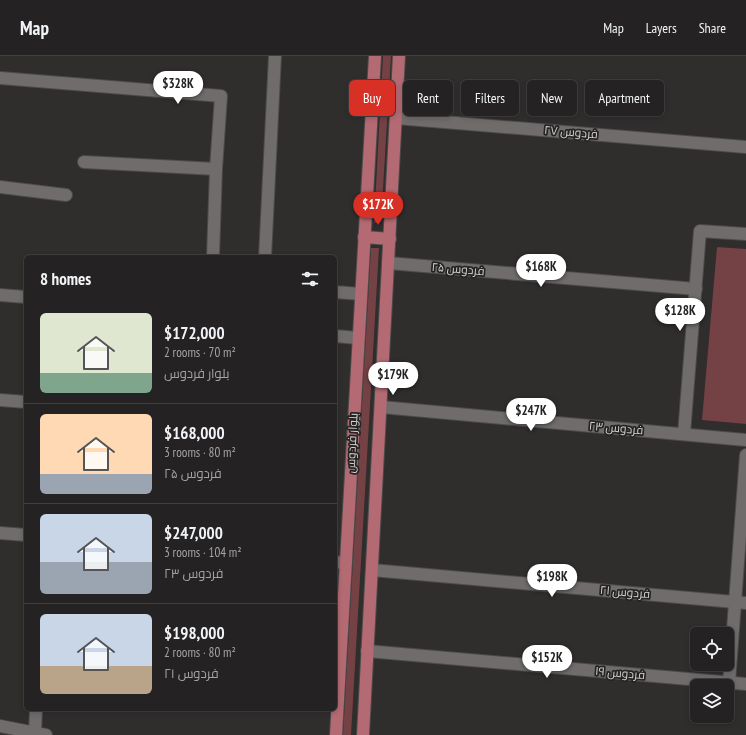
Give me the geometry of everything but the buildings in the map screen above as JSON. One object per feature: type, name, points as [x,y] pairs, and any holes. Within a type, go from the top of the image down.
[{"type":"main road","name":"بلوار فردوس","points":[[337,692],[340,562],[358,338],[375,56]]},
{"type":"main road","points":[[363,735],[399,56]]},
{"type":"main road","points":[[364,237],[390,239]]},
{"type":"main road","name":"بلوار فردوس","points":[[336,735],[337,711]]},
{"type":"street","points":[[265,255],[275,56]]},
{"type":"street","points":[[0,78],[221,96],[216,169],[214,255]]},
{"type":"street","name":"فردوس ۲۷","points":[[396,118],[746,147]]},
{"type":"street","points":[[84,162],[216,169]]},
{"type":"street","points":[[0,187],[66,195]]},
{"type":"street","points":[[684,434],[700,231],[746,234]]},
{"type":"street","name":"فردوس ۲۵","points":[[388,263],[696,289]]},
{"type":"street","points":[[337,292],[361,294]]},
{"type":"street","points":[[0,295],[24,298]]},
{"type":"street","points":[[337,336],[358,338]]},
{"type":"street","points":[[0,400],[24,402]]},
{"type":"street","name":"فردوس ۲۳","points":[[380,407],[746,440]]},
{"type":"street","points":[[730,679],[741,602],[746,455]]},
{"type":"street","points":[[0,533],[24,535]]},
{"type":"street","name":"فردوس ۲۱","points":[[372,570],[741,602]]},
{"type":"street","name":"فردوس ۱۹","points":[[367,651],[690,680]]},
{"type":"street","name":"فردوس ۱۹","points":[[734,683],[746,684]]},
{"type":"street","points":[[0,726],[41,734],[36,711]]},
{"type":"shaded area","points":[[383,56],[391,56],[390,80],[382,80]]},
{"type":"shaded area","points":[[380,116],[387,116],[381,222],[374,223]]},
{"type":"shaded area","points":[[717,247],[746,249],[746,424],[702,420]]},
{"type":"shaded area","points":[[371,248],[379,248],[351,735],[343,735]]}]
